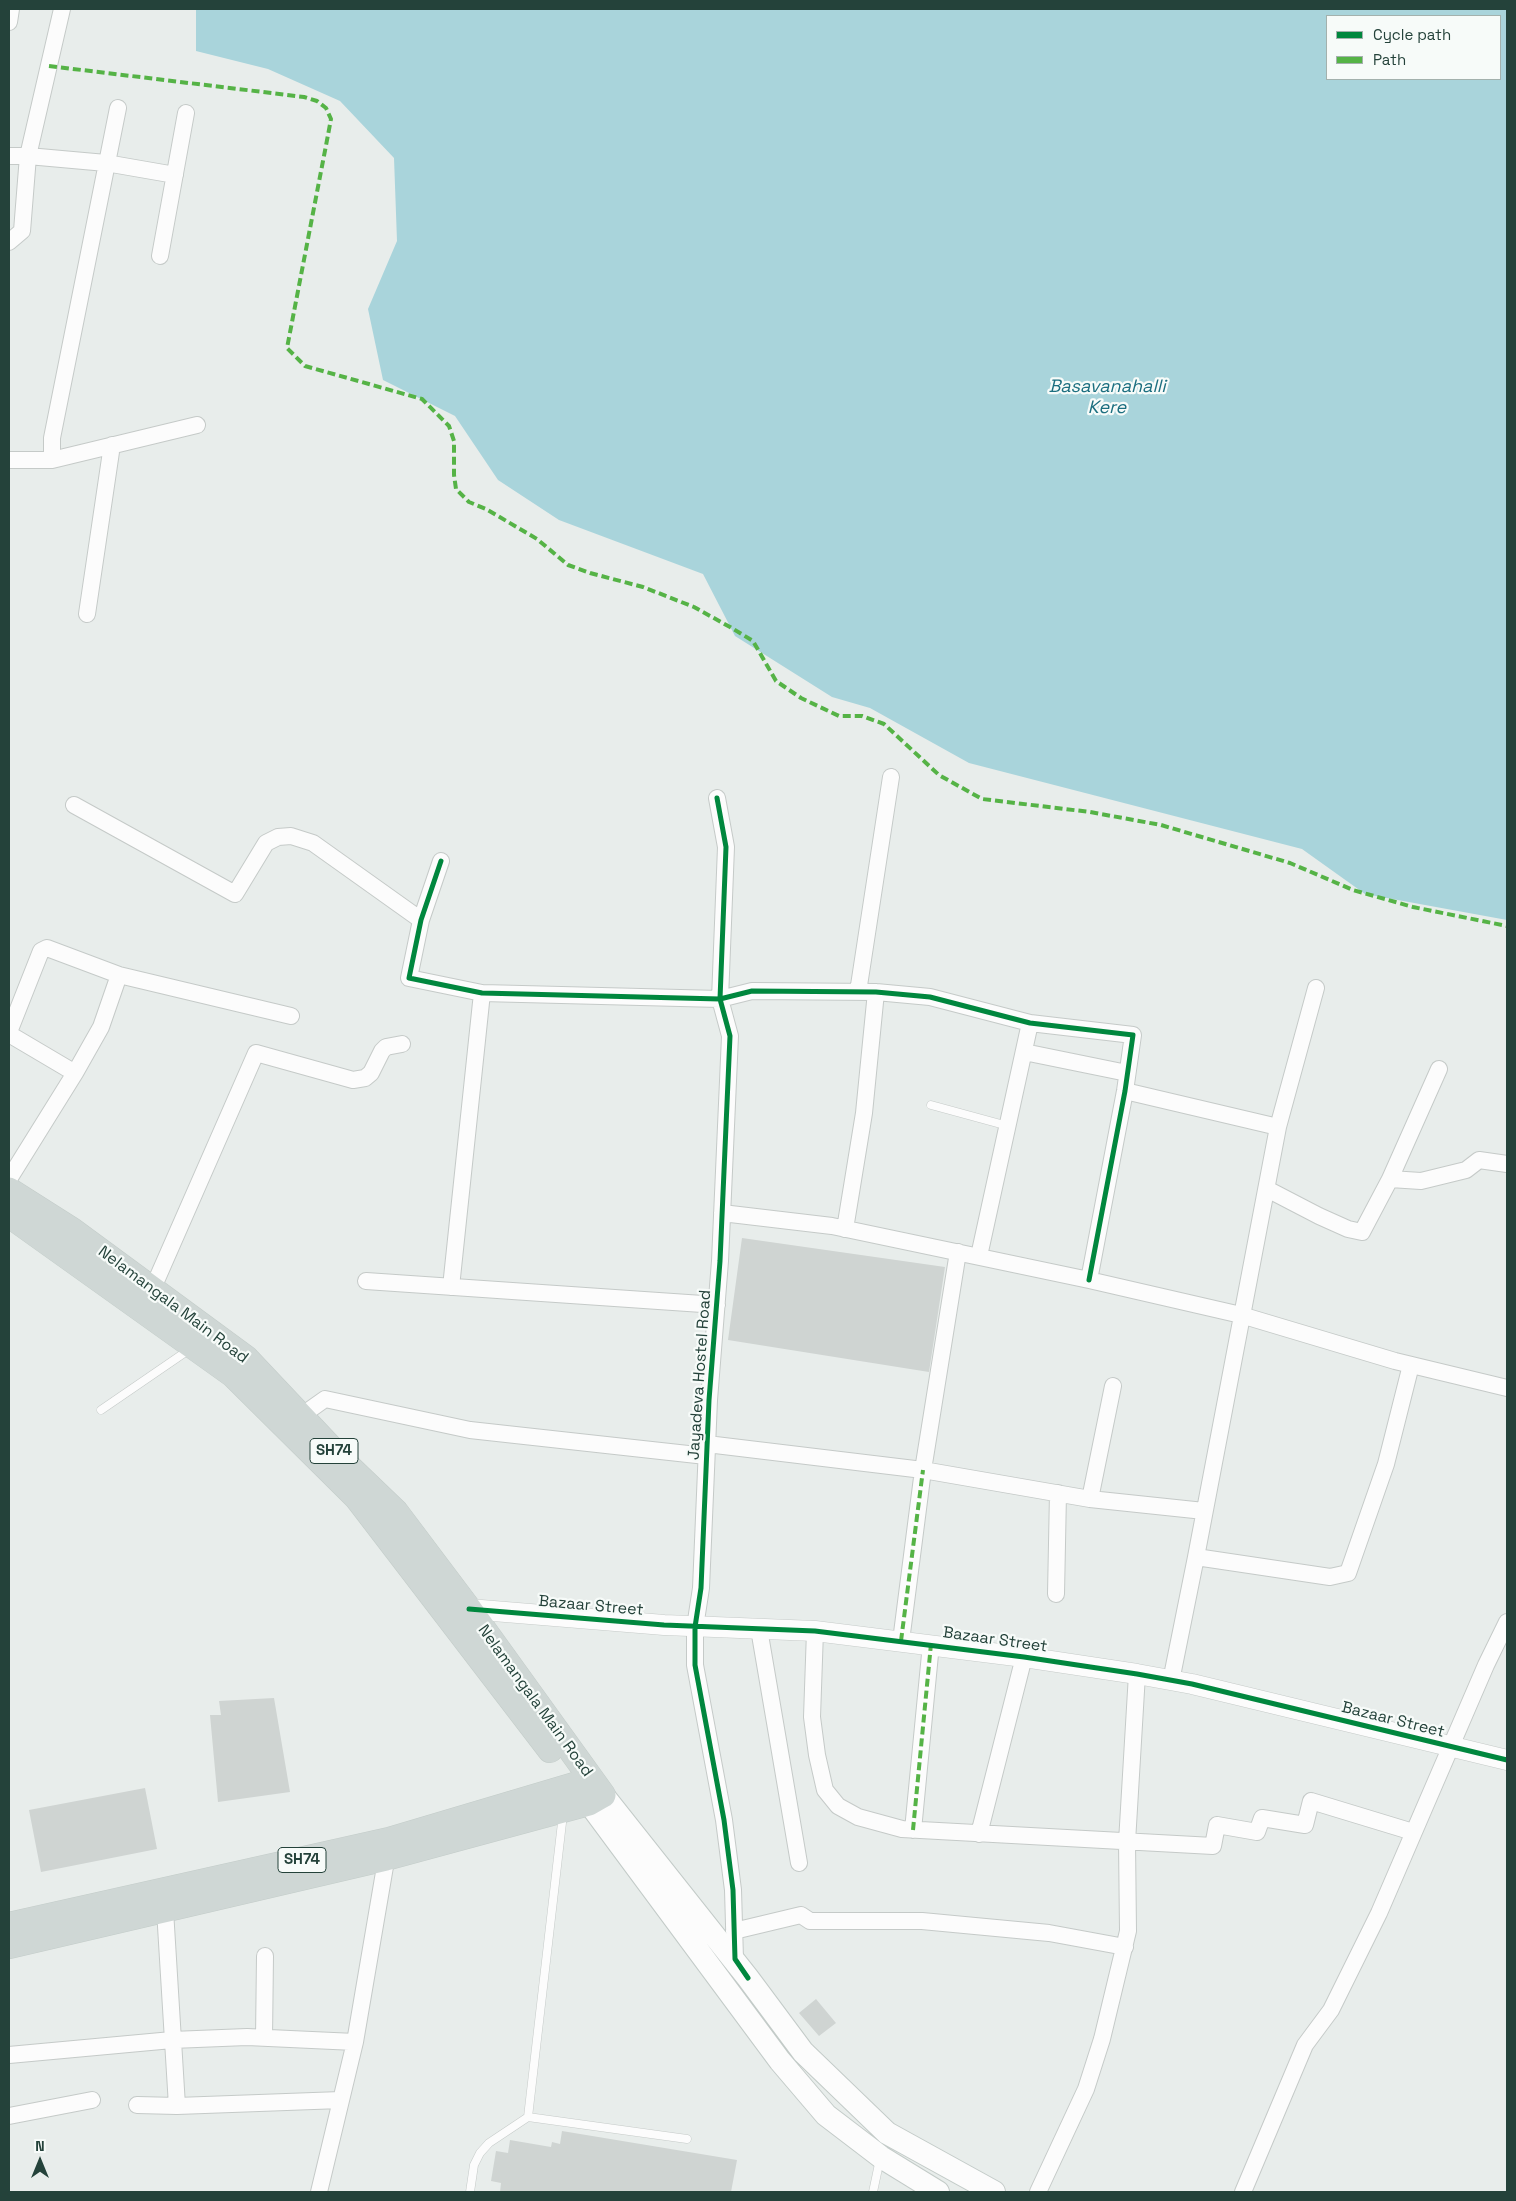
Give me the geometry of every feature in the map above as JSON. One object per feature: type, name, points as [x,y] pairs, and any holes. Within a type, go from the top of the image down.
[{"type":"main road","name":"Nelamangala Main Road","points":[[9,1190],[72,1230],[147,1300],[246,1358],[347,1465],[396,1512],[469,1609],[590,1790],[748,1978],[803,2052],[887,2133],[994,2192]]},
{"type":"main road","name":"SH74","points":[[9,1216],[147,1300],[194,1347],[233,1375],[357,1498],[590,1790]]},
{"type":"main road","name":"SH74","points":[[9,1926],[388,1850],[564,1809],[590,1790]]},
{"type":"main road","name":"SH74","points":[[9,1946],[165,1910],[388,1850],[590,1790]]},
{"type":"main road","points":[[590,1790],[780,2061],[826,2115],[881,2157],[938,2192]]},
{"type":"street","points":[[9,22],[11,9]]},
{"type":"street","points":[[9,242],[22,231],[28,156],[62,9]]},
{"type":"street","points":[[52,460],[52,438],[118,108]]},
{"type":"street","points":[[160,256],[186,113]]},
{"type":"street","points":[[9,156],[106,163],[175,175]]},
{"type":"street","points":[[9,464],[52,460],[197,425]]},
{"type":"street","points":[[87,614],[112,445]]},
{"type":"street","points":[[858,992],[891,776]]},
{"type":"street","name":"Jayadeva Hostel Road","points":[[717,798],[726,847],[720,999],[730,1036],[717,1305],[706,1450],[701,1588],[694,1665],[724,1820],[733,1890],[735,1959],[748,1978]]},
{"type":"street","points":[[74,805],[235,894],[266,843],[278,837],[291,836],[313,843],[421,920]]},
{"type":"street","points":[[441,861],[421,920],[409,978],[482,993],[720,999],[752,991],[876,992],[930,997],[1030,1023],[1132,1035],[1124,1092],[1089,1280]]},
{"type":"street","points":[[75,1073],[9,1033],[41,951],[47,948],[118,975],[291,1016]]},
{"type":"street","points":[[9,1179],[75,1073],[101,1027],[118,975]]},
{"type":"street","points":[[1171,1681],[1278,1127],[1316,988]]},
{"type":"street","points":[[845,1229],[864,1113],[876,992]]},
{"type":"street","points":[[451,1287],[482,993]]},
{"type":"street","points":[[978,1256],[1030,1023]]},
{"type":"street","points":[[147,1300],[256,1054],[353,1080],[365,1078],[371,1074],[382,1051],[386,1047],[402,1044]]},
{"type":"street","points":[[1024,1052],[1127,1073]]},
{"type":"street","points":[[1267,1189],[1319,1216],[1348,1229],[1362,1232],[1390,1179],[1439,1069]]},
{"type":"street","points":[[1124,1092],[1278,1127]]},
{"type":"street","points":[[1390,1179],[1421,1181],[1466,1170],[1479,1160],[1507,1164]]},
{"type":"street","points":[[722,1213],[845,1229],[1089,1280],[1241,1315],[1411,1365],[1507,1388]]},
{"type":"street","points":[[900,1641],[923,1470],[958,1252]]},
{"type":"street","points":[[366,1281],[717,1305]]},
{"type":"street","points":[[1196,1557],[1330,1577],[1348,1573],[1386,1464],[1411,1365]]},
{"type":"street","points":[[1090,1499],[1113,1386]]},
{"type":"street","points":[[301,1416],[324,1399],[470,1430],[923,1470],[1090,1499],[1204,1512]]},
{"type":"street","points":[[1056,1594],[1058,1494]]},
{"type":"street","name":"Bazaar Street","points":[[469,1609],[696,1627],[815,1631],[1024,1656],[1171,1681],[1507,1760]]},
{"type":"street","points":[[1243,2192],[1305,2045],[1331,2010],[1379,1914],[1450,1747],[1507,1622]]},
{"type":"street","points":[[759,1629],[799,1863]]},
{"type":"street","points":[[815,1631],[812,1717],[817,1755],[826,1790],[838,1806],[858,1817],[902,1829],[913,1830],[1213,1846],[1217,1825],[1257,1832],[1262,1818],[1305,1825],[1311,1800],[1413,1832]]},
{"type":"street","points":[[913,1830],[931,1644]]},
{"type":"street","points":[[979,1834],[1024,1656]]},
{"type":"street","points":[[1038,2192],[1086,2089],[1102,2039],[1125,1946],[1128,1930],[1127,1842],[1137,1674]]},
{"type":"street","points":[[319,2192],[355,2042],[388,1850]]},
{"type":"street","points":[[165,1910],[177,2106]]},
{"type":"street","points":[[734,1931],[801,1916],[810,1921],[922,1921],[1049,1933],[1125,1946]]},
{"type":"street","points":[[264,1956],[264,2038]]},
{"type":"street","points":[[9,2055],[172,2040],[264,2038],[355,2042]]},
{"type":"street","points":[[9,2116],[92,2100]]},
{"type":"street","points":[[137,2105],[177,2106],[341,2100]]},
{"type":"lane","points":[[931,1105],[1008,1126]]},
{"type":"lane","points":[[101,1410],[194,1347]]},
{"type":"lane","points":[[528,2118],[564,1809]]},
{"type":"lane","points":[[470,2192],[474,2165],[480,2154],[490,2143],[528,2118],[687,2139]]},
{"type":"lane","points":[[873,2192],[881,2157]]},
{"type":"water","name":"Basavanahalli Kere","points":[[196,9],[1507,9],[1507,920],[1365,894],[1302,849],[969,763],[870,708],[832,697],[735,636],[703,574],[559,520],[498,480],[455,416],[383,380],[368,309],[397,241],[394,158],[340,101],[268,69],[196,51]]},
{"type":"building","points":[[742,1238],[945,1267],[929,1372],[728,1340]]},
{"type":"building","points":[[274,1698],[290,1792],[218,1802],[210,1715],[221,1715],[219,1701]]},
{"type":"building","points":[[145,1788],[157,1849],[41,1872],[29,1810]]},
{"type":"building","points":[[816,1999],[836,2023],[819,2036],[799,2013]]},
{"type":"building","points":[[562,2131],[737,2160],[731,2192],[500,2192],[501,2183],[491,2181],[496,2151],[508,2153],[510,2140],[551,2147],[552,2142],[560,2144]]},
{"type":"marked path","points":[[49,66],[304,97],[317,101],[326,108],[331,119],[287,348],[305,366],[422,399],[449,426],[454,441],[456,489],[469,502],[486,509],[537,539],[568,565],[643,587],[694,607],[730,627],[753,641],[776,681],[801,698],[839,716],[862,716],[884,724],[939,775],[982,799],[1090,812],[1161,825],[1290,863],[1353,890],[1413,907],[1507,926]]},
{"type":"marked path","points":[[901,1641],[923,1470]]},
{"type":"marked path","points":[[913,1830],[931,1644]]},
{"type":"cycle path","points":[[717,798],[726,847],[720,999],[730,1036],[720,1261],[709,1400],[701,1588],[695,1627],[695,1665],[724,1820],[733,1890],[735,1959],[748,1978]]},
{"type":"cycle path","points":[[441,861],[421,920],[409,978],[482,993],[720,999],[752,991],[876,992],[930,997],[1030,1023],[1133,1035],[1125,1091],[1089,1280]]},
{"type":"cycle path","points":[[469,1609],[664,1625],[815,1631],[1024,1657],[1192,1684],[1507,1760]]}]
